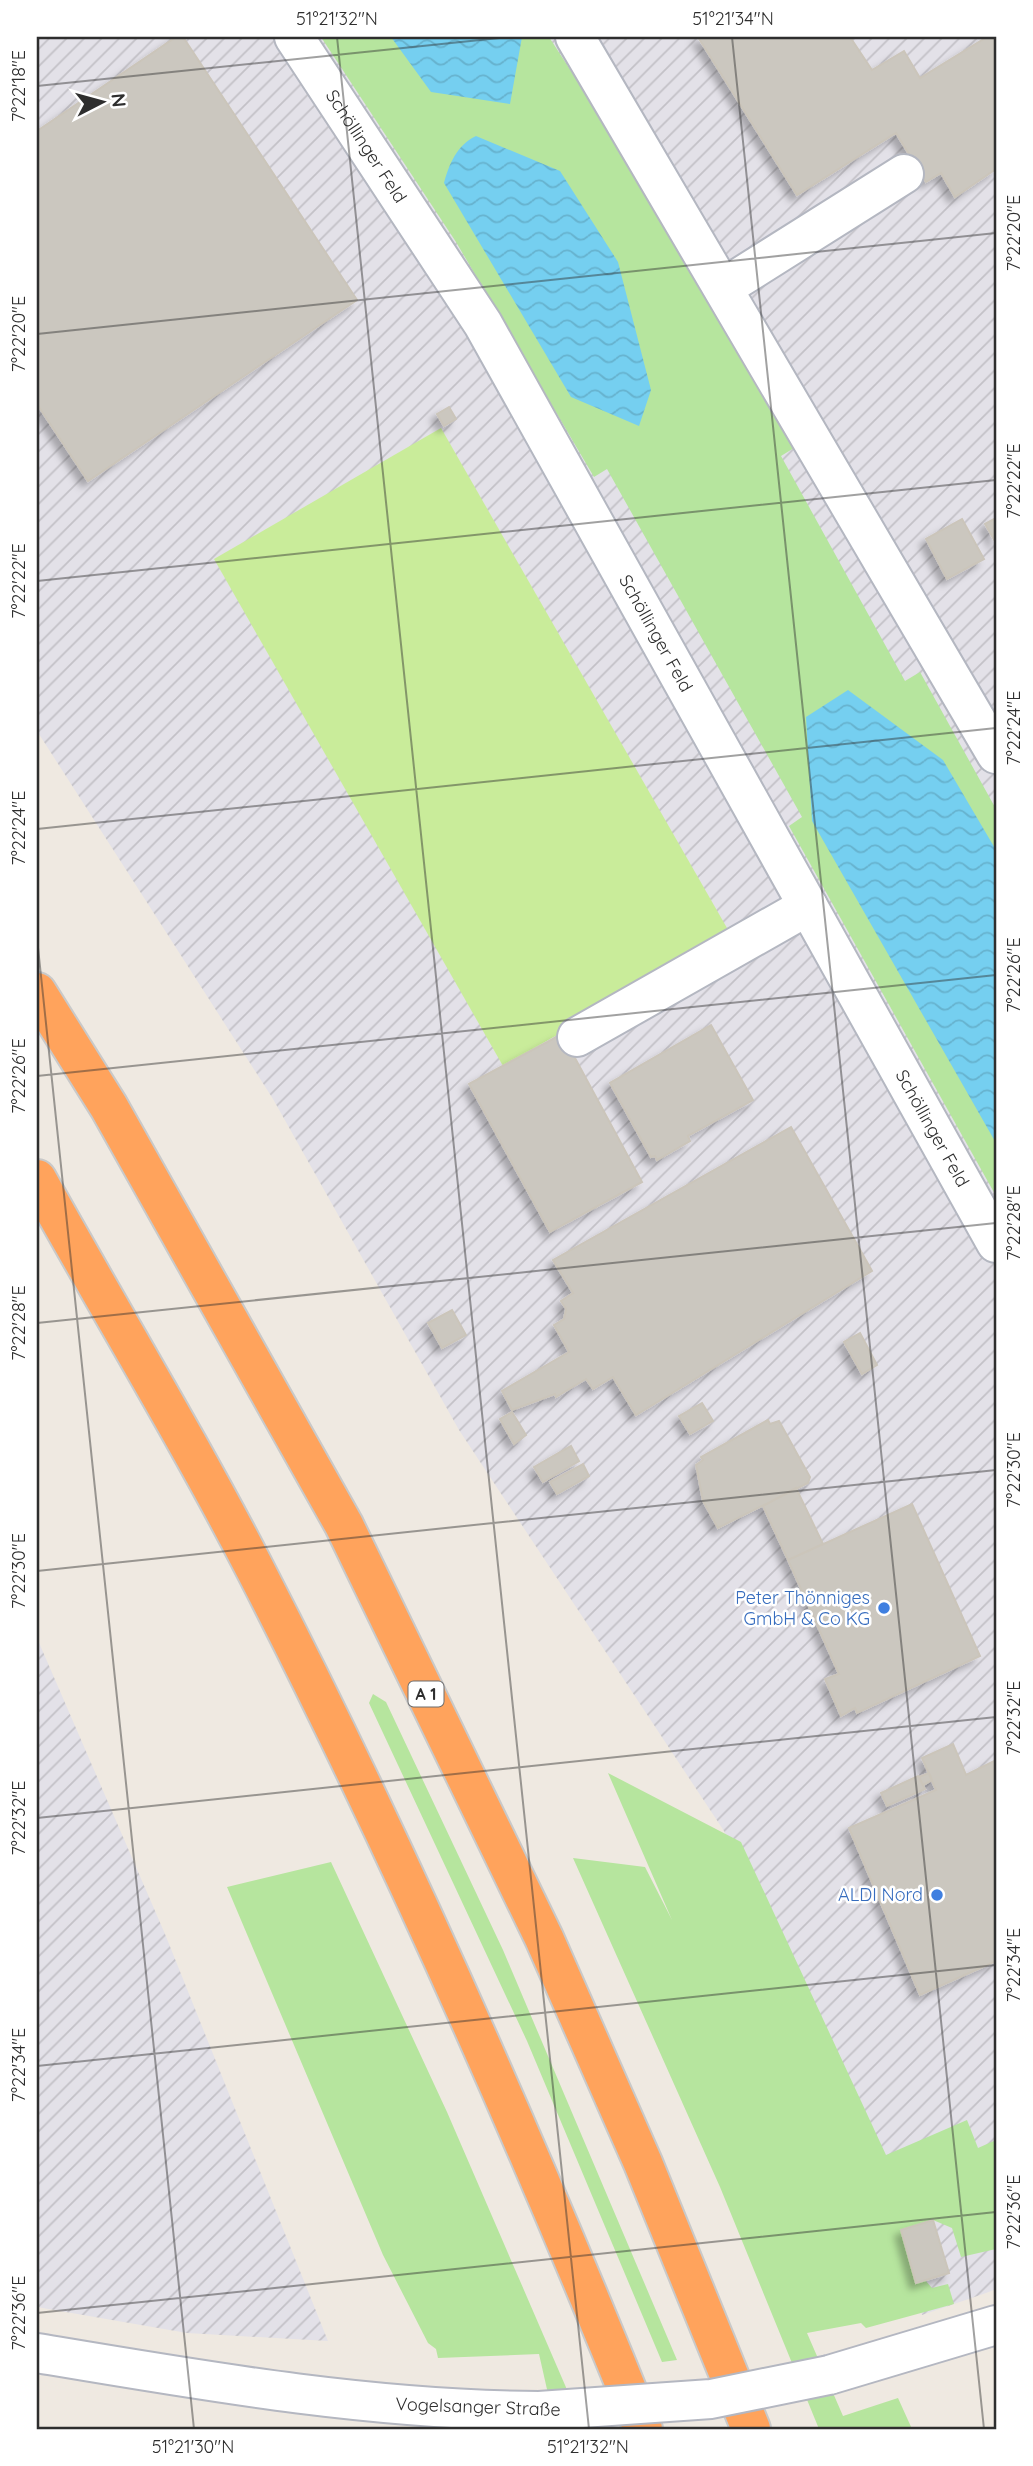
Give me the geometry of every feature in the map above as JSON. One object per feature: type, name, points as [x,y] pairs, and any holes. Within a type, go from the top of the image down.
[{"type":"highway","name":"A 1","points":[[37,992],[109,1107],[344,1525],[544,1938],[643,2163],[751,2429]]},
{"type":"highway","points":[[37,1179],[260,1580],[457,1987],[560,2224],[643,2429]]},
{"type":"street","name":"Schöllinger Feld","points":[[294,37],[483,324],[996,1243]]},
{"type":"street","points":[[575,37],[996,754]]},
{"type":"street","points":[[723,288],[904,174]]},
{"type":"street","points":[[577,1037],[808,906]]},
{"type":"street","name":"Vogelsanger Straße","points":[[37,2353],[298,2395],[424,2419],[711,2399],[829,2375],[996,2325]]},
{"type":"shaded area","points":[[37,37],[996,37],[996,2289],[922,2315],[879,2155],[724,1831],[459,1430],[273,1099],[37,731]]},
{"type":"shaded area","points":[[37,1638],[165,1934],[328,2341],[187,2333],[37,2307]]},
{"type":"green space","points":[[321,37],[549,37],[612,134],[794,448],[781,456],[905,681],[920,672],[996,809],[996,1196],[789,826],[802,817],[607,469],[594,477],[456,242]]},
{"type":"green space","points":[[441,428],[731,935],[503,1066],[214,559]]},
{"type":"green space","points":[[373,1694],[386,1702],[503,1950],[677,2360],[662,2362],[527,2041],[369,1703]]},
{"type":"green space","points":[[608,1773],[741,1842],[886,2155],[967,2120],[978,2148],[996,2140],[996,2249],[961,2257],[952,2228],[933,2220],[901,2230],[916,2282],[925,2280],[932,2288],[948,2284],[954,2304],[866,2328],[861,2323],[807,2333],[843,2416],[898,2398],[912,2429],[819,2429],[720,2187],[573,1858],[645,1867],[672,1920]]},
{"type":"green space","points":[[331,1862],[447,2112],[584,2429],[556,2429],[539,2354],[438,2358],[436,2349],[428,2343],[383,2255],[227,1887]]},
{"type":"water","points":[[391,37],[522,37],[510,104],[431,92]]},
{"type":"water","points":[[476,136],[560,171],[618,262],[651,390],[639,426],[571,397],[444,183],[455,156],[464,144]]},
{"type":"water","points":[[848,690],[943,760],[996,850],[996,1143],[812,821],[806,717]]},
{"type":"building","points":[[176,37],[183,37],[357,300],[88,481],[37,404],[37,131]]},
{"type":"building","points":[[698,37],[850,37],[872,70],[904,51],[920,78],[987,37],[996,37],[996,169],[955,197],[941,173],[926,182],[896,133],[797,195]]},
{"type":"building","points":[[449,407],[456,419],[444,426],[437,414]]},
{"type":"building","points":[[996,518],[996,543],[985,524]]},
{"type":"building","points":[[962,519],[984,559],[947,579],[926,539]]},
{"type":"building","points":[[711,1025],[753,1100],[688,1136],[690,1141],[657,1160],[655,1156],[651,1157],[610,1083]]},
{"type":"building","points":[[562,1034],[642,1182],[550,1232],[469,1084]]},
{"type":"building","points":[[791,1127],[872,1271],[636,1415],[613,1377],[593,1389],[586,1379],[556,1397],[555,1394],[512,1410],[502,1391],[569,1352],[554,1325],[564,1319],[566,1309],[561,1301],[573,1293],[553,1260]]},
{"type":"building","points":[[452,1310],[466,1335],[442,1348],[428,1323]]},
{"type":"building","points":[[860,1333],[877,1365],[862,1374],[844,1342]]},
{"type":"building","points":[[702,1403],[713,1421],[690,1434],[679,1416]]},
{"type":"building","points":[[512,1412],[526,1435],[514,1444],[500,1419]]},
{"type":"building","points":[[768,1420],[770,1424],[779,1421],[810,1477],[808,1483],[718,1528],[703,1501],[696,1465],[703,1460],[701,1457]]},
{"type":"building","points":[[571,1446],[579,1461],[543,1482],[534,1467]]},
{"type":"building","points":[[583,1464],[589,1476],[557,1494],[550,1482]]},
{"type":"building","points":[[796,1488],[823,1544],[788,1560],[763,1506]]},
{"type":"building","name":"Peter Thönniges GmbH & Co KG","points":[[912,1504],[980,1656],[857,1713],[855,1708],[841,1716],[825,1679],[839,1674],[788,1560]]},
{"type":"building","name":"ALDI Nord","points":[[953,1744],[966,1775],[996,1760],[996,1961],[920,1995],[849,1828],[936,1790],[922,1758]]},
{"type":"building","points":[[929,1773],[932,1780],[923,1785],[919,1777]]},
{"type":"building","points":[[918,1776],[925,1789],[887,1806],[881,1793]]},
{"type":"building","points":[[933,2220],[949,2273],[916,2283],[901,2230]]},
{"type":"place","name":"Peter Thönniges GmbH & Co KG","points":[[884,1608]]},
{"type":"place","name":"ALDI Nord","points":[[937,1895]]}]
